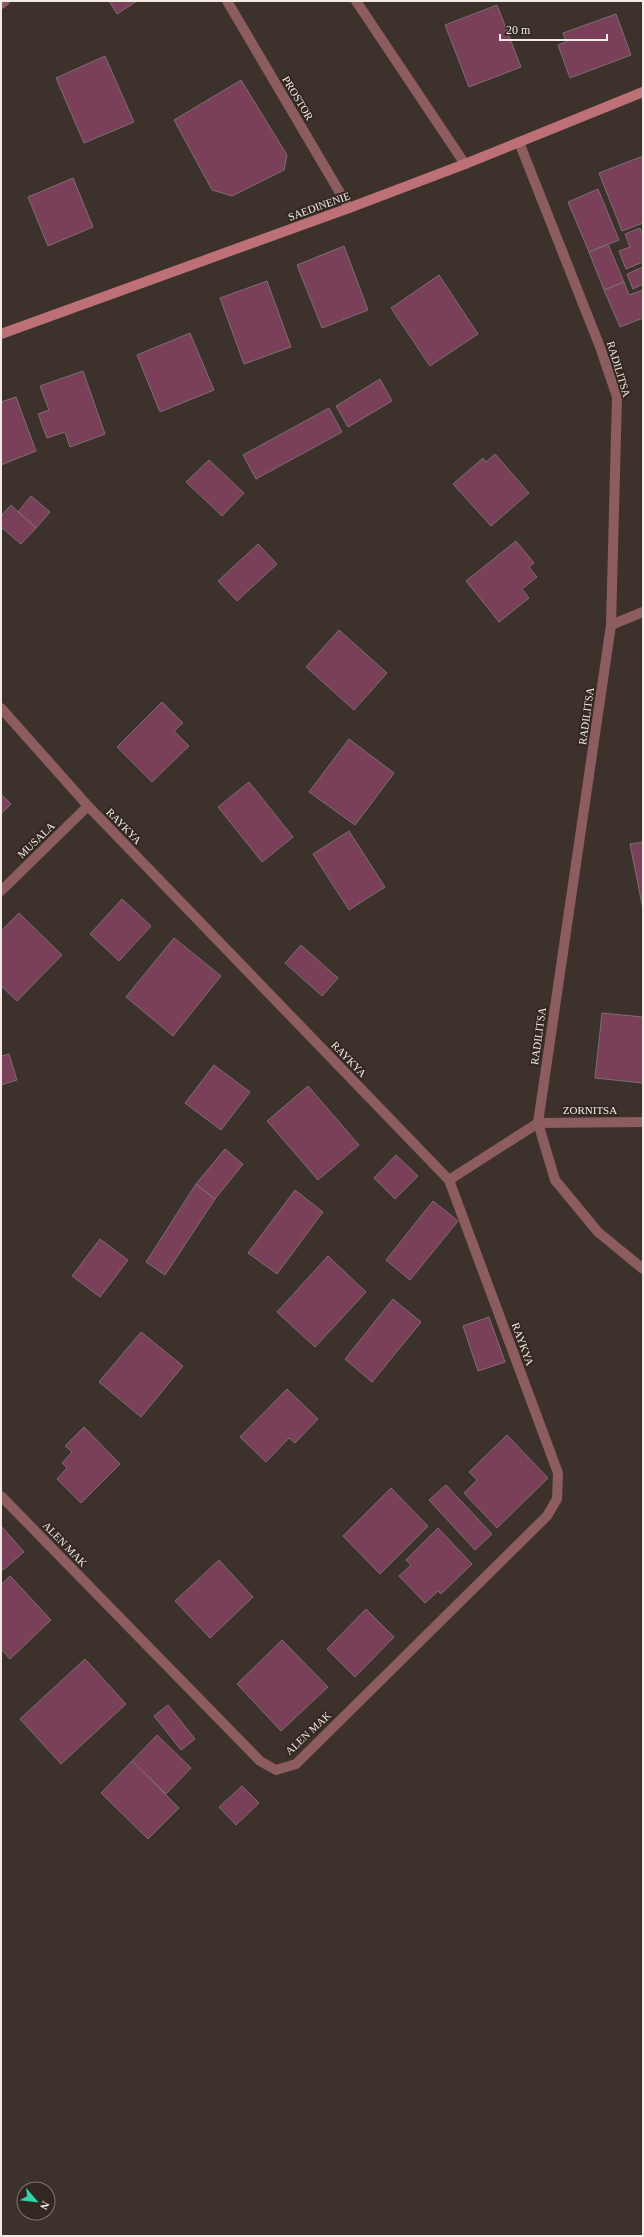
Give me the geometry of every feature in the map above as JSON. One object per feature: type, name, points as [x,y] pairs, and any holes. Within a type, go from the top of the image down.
[{"type":"street","points":[[1,4],[5,1]]},
{"type":"street","name":"PROSTOR","points":[[227,1],[349,208]]},
{"type":"street","points":[[356,1],[465,164]]},
{"type":"street","name":"SAEDINENIE","points":[[1,334],[349,208],[465,164],[643,92]]},
{"type":"street","name":"RADILITSA","points":[[519,142],[600,347],[617,397],[611,625],[538,1122],[556,1180],[598,1232],[643,1269]]},
{"type":"street","points":[[611,625],[643,612]]},
{"type":"street","name":"RAYKYA","points":[[1,708],[88,806],[449,1180],[558,1473],[557,1499]]},
{"type":"street","name":"MUSALA","points":[[1,891],[88,806]]},
{"type":"street","points":[[449,1180],[538,1122]]},
{"type":"street","name":"ZORNITSA","points":[[538,1122],[643,1122]]},
{"type":"street","name":"ALEN MAK","points":[[1,1496],[260,1761],[276,1770],[296,1764],[547,1516],[557,1499]]},
{"type":"building","points":[[109,1],[137,1],[117,14]]},
{"type":"building","points":[[497,5],[521,67],[469,87],[445,25]]},
{"type":"building","points":[[616,14],[631,55],[570,78],[558,45],[566,42],[563,33]]},
{"type":"building","points":[[105,56],[134,122],[84,143],[56,78]]},
{"type":"building","points":[[241,80],[287,155],[284,170],[232,196],[212,190],[174,120]]},
{"type":"building","points":[[643,156],[643,223],[622,231],[599,173]]},
{"type":"building","points":[[73,178],[93,227],[48,246],[28,197]]},
{"type":"building","points":[[598,189],[619,240],[589,252],[568,202]]},
{"type":"building","points":[[640,228],[643,236],[643,262],[626,269],[619,251],[630,247],[625,234]]},
{"type":"building","points":[[608,244],[624,282],[604,290],[589,252]]},
{"type":"building","points":[[344,246],[368,310],[322,328],[297,265]]},
{"type":"building","points":[[643,267],[643,284],[633,289],[627,274]]},
{"type":"building","points":[[439,275],[478,334],[430,366],[391,308]]},
{"type":"building","points":[[267,281],[291,347],[244,364],[220,298]]},
{"type":"building","points":[[624,282],[629,295],[643,290],[643,318],[620,327],[604,290]]},
{"type":"building","points":[[190,333],[214,390],[160,412],[137,355]]},
{"type":"building","points":[[83,371],[105,434],[70,447],[65,432],[47,438],[38,414],[49,410],[40,386]]},
{"type":"building","points":[[380,379],[392,401],[348,427],[336,406]]},
{"type":"building","points":[[16,397],[36,451],[1,465],[1,402]]},
{"type":"building","points":[[329,408],[342,432],[256,479],[243,455]]},
{"type":"building","points":[[495,454],[529,493],[491,526],[453,484],[483,458],[486,462]]},
{"type":"building","points":[[209,460],[244,493],[222,516],[186,482]]},
{"type":"building","points":[[31,496],[50,512],[36,528],[18,512]]},
{"type":"building","points":[[11,505],[36,528],[21,544],[1,527],[1,516]]},
{"type":"building","points":[[516,541],[534,563],[529,567],[537,577],[522,589],[529,598],[499,622],[466,581]]},
{"type":"building","points":[[258,544],[277,564],[237,601],[218,581]]},
{"type":"building","points":[[339,630],[387,673],[354,710],[306,667]]},
{"type":"building","points":[[162,702],[183,723],[174,731],[189,746],[152,782],[117,747]]},
{"type":"building","points":[[349,739],[394,773],[355,825],[309,792]]},
{"type":"building","points":[[249,782],[293,837],[262,862],[218,807]]},
{"type":"building","points":[[1,794],[11,804],[1,814]]},
{"type":"building","points":[[349,831],[385,887],[349,910],[313,854]]},
{"type":"building","points":[[643,842],[643,909],[630,844]]},
{"type":"building","points":[[122,899],[151,926],[119,961],[90,934]]},
{"type":"building","points":[[19,913],[62,955],[17,1001],[1,986],[1,931]]},
{"type":"building","points":[[174,938],[221,976],[173,1036],[126,997]]},
{"type":"building","points":[[301,945],[338,978],[322,996],[285,963]]},
{"type":"building","points":[[602,1013],[643,1017],[643,1083],[595,1078]]},
{"type":"building","points":[[9,1054],[17,1080],[1,1085],[1,1056]]},
{"type":"building","points":[[214,1065],[250,1092],[221,1130],[185,1103]]},
{"type":"building","points":[[308,1086],[359,1145],[318,1180],[267,1121]]},
{"type":"building","points":[[225,1149],[243,1164],[215,1199],[196,1184]]},
{"type":"building","points":[[396,1155],[418,1176],[395,1199],[374,1178]]},
{"type":"building","points":[[196,1184],[215,1199],[165,1275],[146,1262]]},
{"type":"building","points":[[295,1190],[323,1212],[277,1274],[248,1253]]},
{"type":"building","points":[[433,1201],[458,1221],[410,1280],[386,1260]]},
{"type":"building","points":[[100,1239],[128,1260],[100,1297],[72,1276]]},
{"type":"building","points":[[328,1256],[366,1292],[315,1347],[277,1312]]},
{"type":"building","points":[[393,1299],[421,1322],[372,1382],[345,1359]]},
{"type":"building","points":[[489,1317],[505,1362],[478,1371],[463,1326]]},
{"type":"building","points":[[141,1332],[183,1366],[141,1417],[99,1382]]},
{"type":"building","points":[[287,1389],[318,1419],[295,1443],[289,1438],[266,1462],[240,1437]]},
{"type":"building","points":[[84,1427],[120,1464],[81,1503],[57,1479],[67,1468],[62,1463],[72,1452],[65,1446]]},
{"type":"building","points":[[507,1435],[548,1478],[497,1528],[464,1493],[477,1480],[469,1472]]},
{"type":"building","points":[[446,1485],[492,1534],[475,1550],[429,1500]]},
{"type":"building","points":[[391,1488],[428,1526],[380,1574],[343,1536]]},
{"type":"building","points":[[1,1526],[24,1552],[3,1570],[1,1568]]},
{"type":"building","points":[[438,1528],[472,1564],[441,1594],[438,1591],[425,1603],[399,1576],[411,1565],[406,1560]]},
{"type":"building","points":[[219,1560],[253,1597],[210,1638],[175,1601]]},
{"type":"building","points":[[10,1576],[51,1620],[10,1659],[1,1649],[1,1585]]},
{"type":"building","points":[[366,1609],[394,1637],[355,1677],[327,1649]]},
{"type":"building","points":[[282,1640],[328,1687],[281,1731],[237,1684]]},
{"type":"building","points":[[85,1659],[126,1704],[61,1764],[20,1719]]},
{"type":"building","points":[[168,1705],[195,1739],[181,1750],[154,1716]]},
{"type":"building","points":[[157,1735],[191,1768],[166,1794],[132,1761]]},
{"type":"building","points":[[132,1761],[179,1808],[148,1839],[101,1793]]},
{"type":"building","points":[[242,1786],[259,1803],[236,1825],[219,1807]]}]
